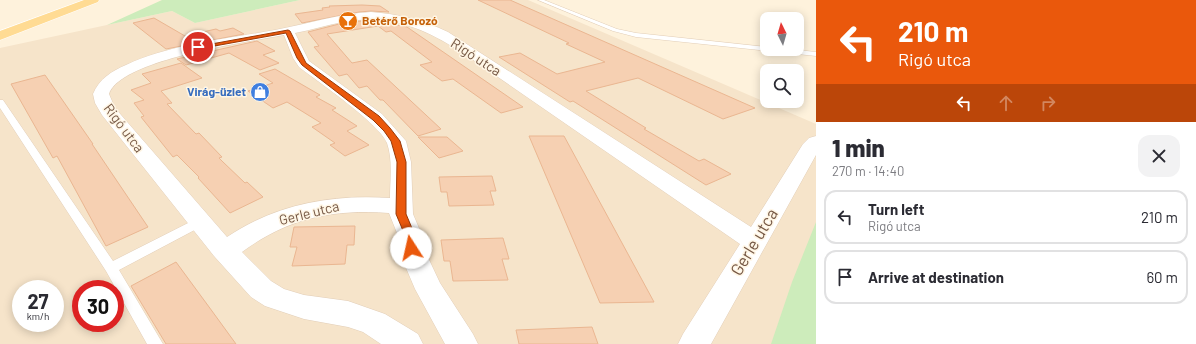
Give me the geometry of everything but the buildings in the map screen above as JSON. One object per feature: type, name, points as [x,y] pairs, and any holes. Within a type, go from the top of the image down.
[{"type":"main road","points":[[0,24],[46,12],[57,8],[68,0]]},
{"type":"main road","points":[[0,36],[94,0]]},
{"type":"street","name":"Rigó utca","points":[[407,344],[374,323],[348,314],[304,307],[275,298],[261,289],[200,222],[108,111],[101,94],[104,87],[113,78],[127,70],[146,62],[194,48],[288,31],[331,20],[355,16],[391,17],[422,25],[444,36],[548,103],[754,242]]},
{"type":"street","points":[[288,31],[304,64],[376,118],[396,141],[401,162],[401,214],[409,233],[411,248],[429,289],[462,344]]},
{"type":"street","name":"Gerle utca","points":[[694,344],[810,148],[816,142]]},
{"type":"street","name":"Gerle utca","points":[[225,251],[267,224],[323,207],[347,204],[401,206]]},
{"type":"lane","points":[[540,0],[615,30],[636,35],[760,48]]},
{"type":"lane","points":[[804,53],[816,54]]},
{"type":"lane","points":[[0,102],[111,268],[156,344]]},
{"type":"lane","points":[[111,268],[200,222]]},
{"type":"shaded area","points":[[300,0],[528,0],[760,100],[760,108],[779,108],[816,124],[816,344],[0,344],[0,48],[172,11],[195,23]]},
{"type":"green space","points":[[162,0],[300,0],[195,23],[172,11],[107,25]]},
{"type":"green space","points":[[816,222],[816,344],[771,344],[792,282]]},
{"type":"place","name":"Betérő Borozó","points":[[348,21]]},
{"type":"place","name":"Virág-üzlet","points":[[260,92]]},
{"type":"route","points":[[198,47],[288,31],[304,64],[310,70],[376,118],[396,141],[401,162],[401,214],[409,233],[411,248]]}]
